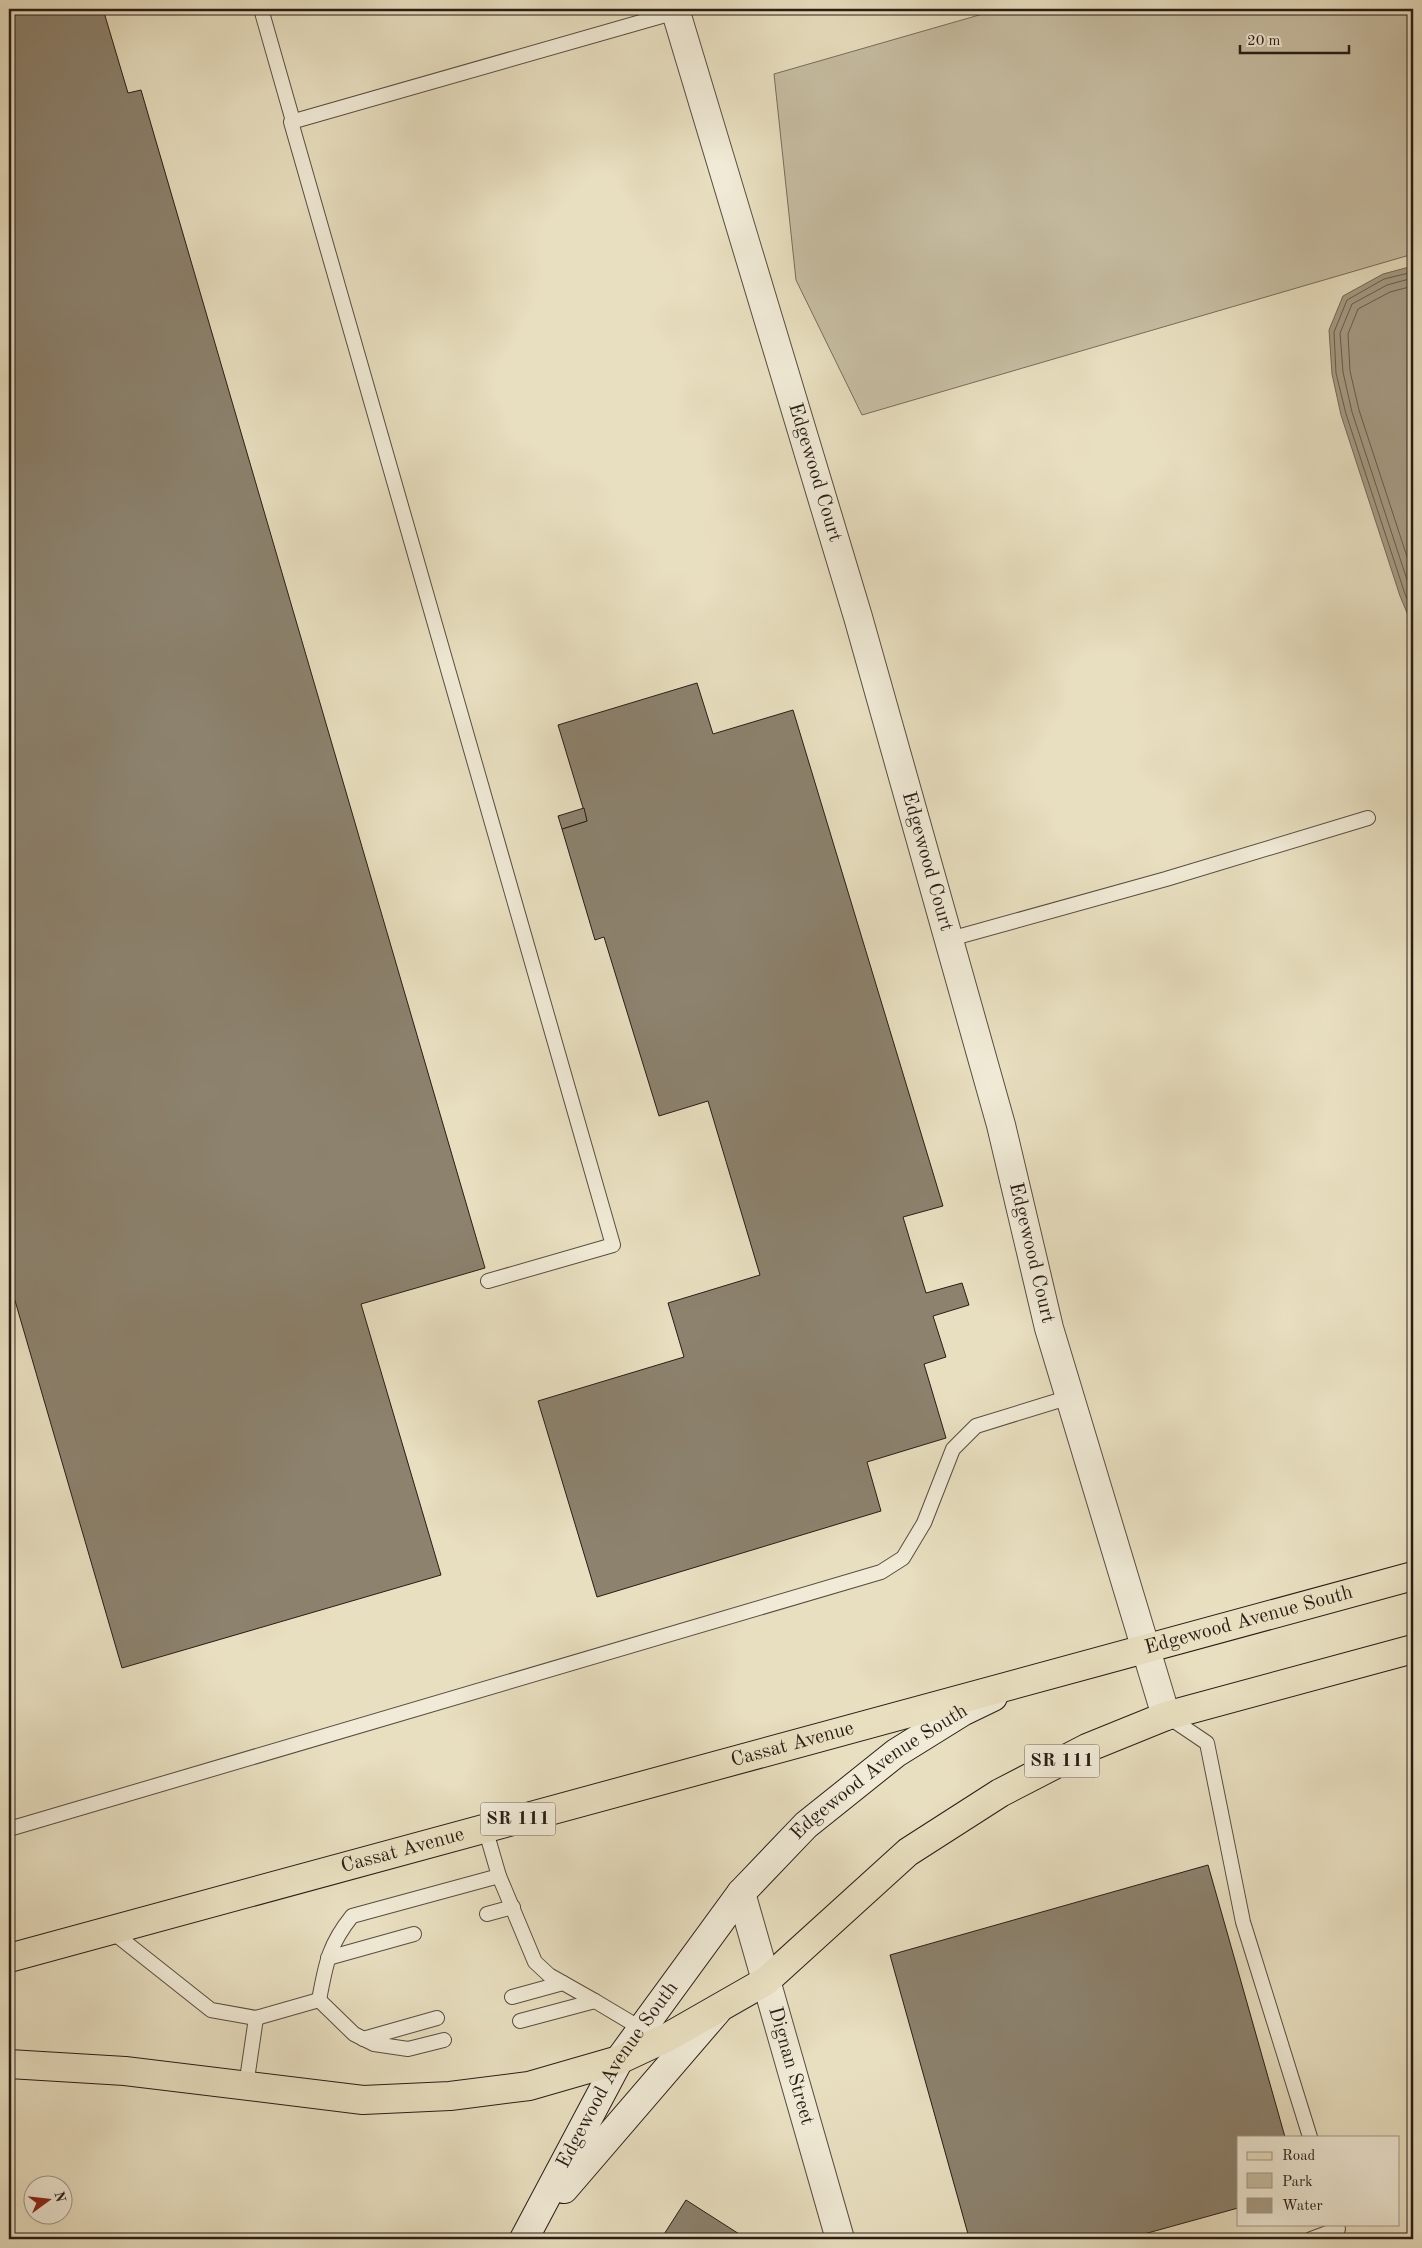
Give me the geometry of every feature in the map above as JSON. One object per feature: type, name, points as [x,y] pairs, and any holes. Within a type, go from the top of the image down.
[{"type":"main road","name":"Edgewood Avenue South","points":[[1026,1682],[1413,1576]]},
{"type":"main road","name":"Edgewood Avenue South","points":[[719,2008],[766,1981],[908,1852],[1000,1793],[1087,1748],[1166,1716],[1413,1648]]},
{"type":"main road","name":"Cassat Avenue","points":[[9,1958],[1026,1682]]},
{"type":"main road","name":"SR 111","points":[[9,2064],[125,2071],[364,2100],[450,2096],[529,2086],[619,2060],[668,2037],[719,2008]]},
{"type":"street","name":"Edgewood Court","points":[[675,10],[858,617],[1001,1125],[1049,1328],[1166,1716]]},
{"type":"street","name":"Edgewood Avenue South","points":[[529,2232],[619,2060],[740,1893],[806,1825],[896,1753],[962,1712],[1026,1682]]},
{"type":"street","name":"Dignan Street","points":[[740,1893],[840,2239]]},
{"type":"street","name":"Edgewood Avenue South","points":[[529,2232],[719,2008]]},
{"type":"lane","points":[[261,9],[293,122],[291,122],[613,1245],[488,1281]]},
{"type":"lane","points":[[293,122],[675,10]]},
{"type":"lane","points":[[950,939],[1166,879],[1368,818]]},
{"type":"lane","points":[[9,1829],[881,1572],[903,1558],[924,1523],[954,1449],[976,1426],[1070,1397]]},
{"type":"lane","points":[[1166,1716],[1208,1743],[1244,1922],[1310,2136]]},
{"type":"lane","points":[[484,1828],[499,1876],[535,1962],[549,1975],[642,2029]]},
{"type":"lane","points":[[319,2000],[328,1958],[336,1936],[352,1916],[499,1876]]},
{"type":"lane","points":[[487,1914],[512,1907]]},
{"type":"lane","points":[[110,1930],[211,2010],[256,2018],[319,2000]]},
{"type":"lane","points":[[328,1958],[414,1934]]},
{"type":"lane","points":[[512,1997],[563,1983]]},
{"type":"lane","points":[[319,2000],[354,2034],[374,2044],[408,2049],[444,2040]]},
{"type":"lane","points":[[520,2020],[595,2002]]},
{"type":"lane","points":[[246,2086],[256,2018]]},
{"type":"lane","points":[[363,2039],[437,2018]]},
{"type":"lane","points":[[1311,2239],[1339,2231]]},
{"type":"green space","points":[[1000,9],[1413,9],[1413,254],[862,415],[796,280],[774,74]]},
{"type":"water","points":[[1413,266],[1413,627],[1400,596],[1341,415],[1332,374],[1329,330],[1343,296],[1383,274]]},
{"type":"building","points":[[9,9],[103,9],[128,93],[141,90],[485,1268],[361,1304],[441,1575],[122,1668],[9,1280]]},
{"type":"building","points":[[697,683],[713,734],[793,710],[943,1206],[903,1217],[926,1293],[962,1283],[969,1305],[933,1316],[946,1357],[924,1364],[946,1438],[867,1462],[881,1511],[597,1597],[538,1401],[684,1357],[668,1303],[760,1275],[708,1101],[659,1116],[604,937],[595,940],[562,829],[587,821],[558,725]]},
{"type":"building","points":[[584,808],[587,821],[562,829],[558,816]]},
{"type":"building","points":[[1208,1865],[1285,2136],[1237,2136],[1237,2208],[1126,2239],[949,2239],[968,2234],[890,1955]]},
{"type":"building","points":[[686,2200],[747,2239],[661,2239]]}]
